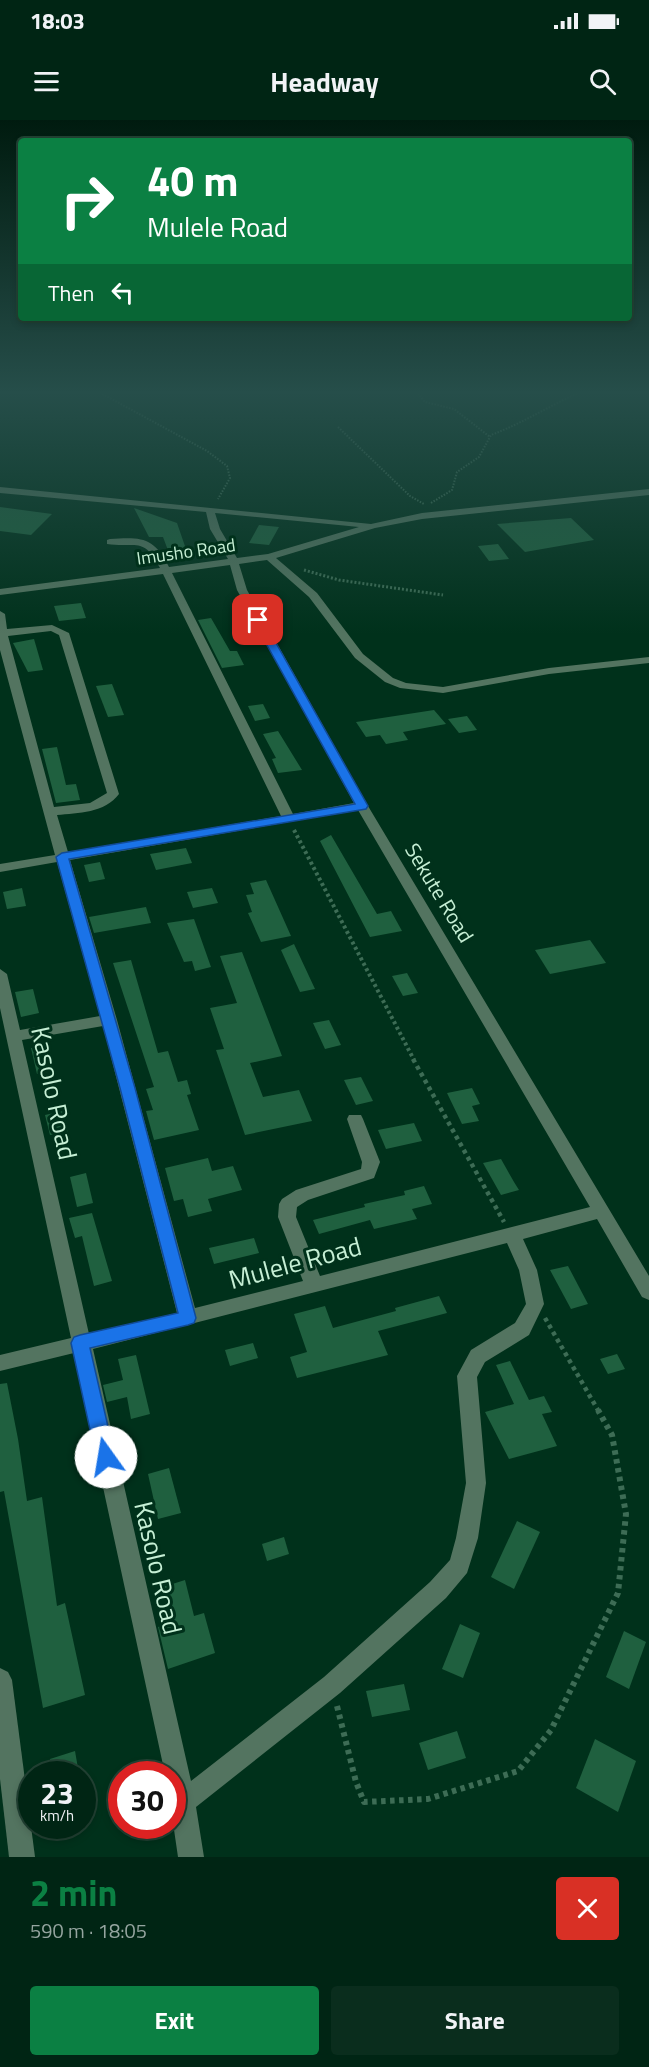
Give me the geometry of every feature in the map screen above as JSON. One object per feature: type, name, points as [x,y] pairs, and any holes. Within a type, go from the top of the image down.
[{"type":"street","points":[[0,490],[373,525],[422,516],[649,492]]},
{"type":"street","name":"Sekute Road","points":[[210,509],[218,539],[234,563],[242,590],[362,806],[649,1292]]},
{"type":"street","name":"Imusho Road","points":[[0,592],[269,557],[373,525]]},
{"type":"street","points":[[110,542],[149,543],[167,572],[288,818]]},
{"type":"street","points":[[269,557],[313,595],[359,656],[389,680],[404,686],[443,690],[549,671],[649,660]]},
{"type":"street","points":[[0,614],[49,812],[109,1020],[188,1318]]},
{"type":"street","points":[[3,633],[52,628],[64,633],[114,794],[110,800],[97,804],[49,812]]},
{"type":"street","points":[[0,868],[362,806]]},
{"type":"street","name":"Kasolo Road","points":[[0,974],[174,1761]]},
{"type":"street","points":[[14,1036],[109,1020]]},
{"type":"street","points":[[314,1284],[287,1217],[288,1204],[302,1195],[368,1173],[371,1162],[355,1119]]},
{"type":"street","name":"Mulele Road","points":[[0,1363],[188,1318],[603,1211]]},
{"type":"street","points":[[186,1800],[332,1685],[438,1590],[459,1566],[468,1538],[476,1483],[467,1376],[478,1356],[522,1329],[535,1304],[528,1270],[511,1233]]},
{"type":"street","points":[[0,1680],[22,1857]]},
{"type":"street","name":"Kasolo Road","points":[[186,1823],[191,1857]]},
{"type":"path","points":[[210,509],[225,492],[230,478],[229,472]]},
{"type":"path","points":[[385,472],[410,496],[428,506],[443,493],[452,490],[457,472]]},
{"type":"path","points":[[282,567],[311,571],[339,580],[443,595]]},
{"type":"path","points":[[288,818],[349,939],[456,1140],[511,1233]]},
{"type":"path","points":[[332,1685],[356,1782],[364,1802],[382,1803],[428,1799],[518,1771],[551,1730],[618,1593],[626,1514],[612,1435],[566,1352],[535,1304]]},
{"type":"building","points":[[0,507],[52,514],[31,535],[0,531]]},
{"type":"building","points":[[134,508],[177,523],[187,552],[169,553],[163,537],[149,537]]},
{"type":"building","points":[[571,518],[594,540],[525,552],[497,524]]},
{"type":"building","points":[[259,525],[279,527],[269,545],[249,543]]},
{"type":"building","points":[[498,544],[509,559],[489,561],[478,546]]},
{"type":"building","points":[[81,603],[86,618],[59,621],[54,606]]},
{"type":"building","points":[[211,618],[230,651],[237,651],[244,665],[222,668],[198,620]]},
{"type":"building","points":[[34,639],[43,670],[28,672],[13,643]]},
{"type":"building","points":[[112,684],[124,715],[108,717],[96,686]]},
{"type":"building","points":[[263,704],[270,718],[255,721],[248,706]]},
{"type":"building","points":[[434,710],[446,724],[403,732],[408,740],[386,744],[380,735],[366,737],[356,722]]},
{"type":"building","points":[[467,716],[477,730],[459,733],[448,719]]},
{"type":"building","points":[[278,731],[302,770],[278,773],[272,759],[276,758],[263,734]]},
{"type":"building","points":[[57,747],[66,785],[76,784],[80,800],[56,803],[42,749]]},
{"type":"building","points":[[331,835],[377,914],[391,911],[402,931],[370,937],[320,841]]},
{"type":"building","points":[[186,848],[192,863],[156,870],[150,854]]},
{"type":"building","points":[[100,862],[105,879],[89,882],[84,865]]},
{"type":"building","points":[[266,880],[291,936],[261,942],[248,913],[252,912],[246,895],[254,894],[250,883]]},
{"type":"building","points":[[22,888],[26,906],[7,909],[3,892]]},
{"type":"building","points":[[212,888],[218,903],[193,908],[187,892]]},
{"type":"building","points":[[146,907],[151,923],[94,933],[89,917]]},
{"type":"building","points":[[194,919],[211,967],[195,971],[192,961],[184,962],[167,923]]},
{"type":"building","points":[[590,940],[606,963],[550,974],[535,950]]},
{"type":"building","points":[[294,944],[315,989],[300,992],[281,950]]},
{"type":"building","points":[[242,952],[282,1056],[250,1063],[263,1097],[299,1090],[312,1121],[245,1135],[216,1050],[224,1049],[210,1008],[237,1003],[220,956]]},
{"type":"building","points":[[131,960],[158,1053],[168,1051],[178,1082],[187,1080],[191,1094],[187,1095],[199,1130],[154,1140],[146,1111],[153,1110],[146,1089],[154,1087],[113,963]]},
{"type":"building","points":[[407,973],[418,993],[403,996],[392,976]]},
{"type":"building","points":[[33,989],[39,1013],[21,1017],[15,992]]},
{"type":"building","points":[[329,1020],[341,1045],[325,1049],[313,1023]]},
{"type":"building","points":[[48,1045],[54,1071],[37,1074],[31,1048]]},
{"type":"building","points":[[361,1077],[373,1101],[356,1105],[344,1080]]},
{"type":"building","points":[[472,1088],[480,1104],[472,1106],[479,1121],[462,1124],[447,1093]]},
{"type":"building","points":[[63,1111],[68,1132],[50,1135],[45,1115]]},
{"type":"building","points":[[414,1123],[422,1141],[386,1149],[378,1130]]},
{"type":"building","points":[[208,1158],[212,1171],[233,1166],[242,1190],[208,1199],[212,1211],[188,1217],[183,1199],[174,1201],[165,1168]]},
{"type":"building","points":[[501,1159],[519,1190],[501,1195],[483,1163]]},
{"type":"building","points":[[86,1173],[93,1203],[77,1207],[70,1177]]},
{"type":"building","points":[[424,1186],[432,1204],[412,1209],[417,1219],[374,1229],[370,1220],[319,1234],[313,1220],[365,1207],[364,1204],[405,1195],[404,1191]]},
{"type":"building","points":[[92,1213],[112,1281],[94,1286],[82,1236],[75,1238],[69,1218]]},
{"type":"building","points":[[254,1238],[259,1253],[214,1264],[209,1248]]},
{"type":"building","points":[[568,1266],[588,1304],[571,1309],[550,1270]]},
{"type":"building","points":[[439,1296],[447,1313],[378,1331],[388,1355],[297,1378],[290,1357],[307,1352],[294,1314],[325,1306],[333,1328],[396,1311],[395,1308]]},
{"type":"building","points":[[253,1343],[258,1358],[230,1366],[225,1350]]},
{"type":"building","points":[[617,1354],[625,1369],[608,1374],[600,1359]]},
{"type":"building","points":[[136,1355],[150,1414],[131,1419],[127,1397],[107,1402],[103,1385],[123,1380],[118,1359]]},
{"type":"building","points":[[510,1361],[529,1400],[544,1396],[552,1412],[542,1414],[557,1446],[509,1459],[485,1412],[514,1404],[496,1365]]},
{"type":"building","points":[[7,1383],[27,1501],[42,1497],[57,1606],[65,1603],[85,1695],[43,1708],[4,1491],[0,1492],[0,1384]]},
{"type":"building","points":[[169,1468],[181,1513],[158,1519],[148,1474]]},
{"type":"building","points":[[517,1521],[540,1532],[514,1589],[491,1577]]},
{"type":"building","points":[[284,1537],[289,1554],[267,1561],[262,1544]]},
{"type":"building","points":[[185,1580],[194,1616],[204,1613],[215,1653],[168,1669],[158,1627],[172,1623],[163,1587]]},
{"type":"building","points":[[460,1624],[480,1633],[463,1678],[442,1669]]},
{"type":"building","points":[[624,1631],[646,1642],[629,1689],[606,1677]]},
{"type":"building","points":[[404,1684],[410,1710],[372,1717],[366,1691]]},
{"type":"building","points":[[457,1731],[466,1758],[428,1770],[419,1743]]},
{"type":"building","points":[[595,1739],[636,1761],[618,1812],[576,1788]]},
{"type":"building","points":[[75,1751],[77,1761],[50,1761],[50,1759]]},
{"type":"route","points":[[106,1457],[80,1343],[188,1318],[128,1088],[62,857],[362,806],[258,620]]}]
